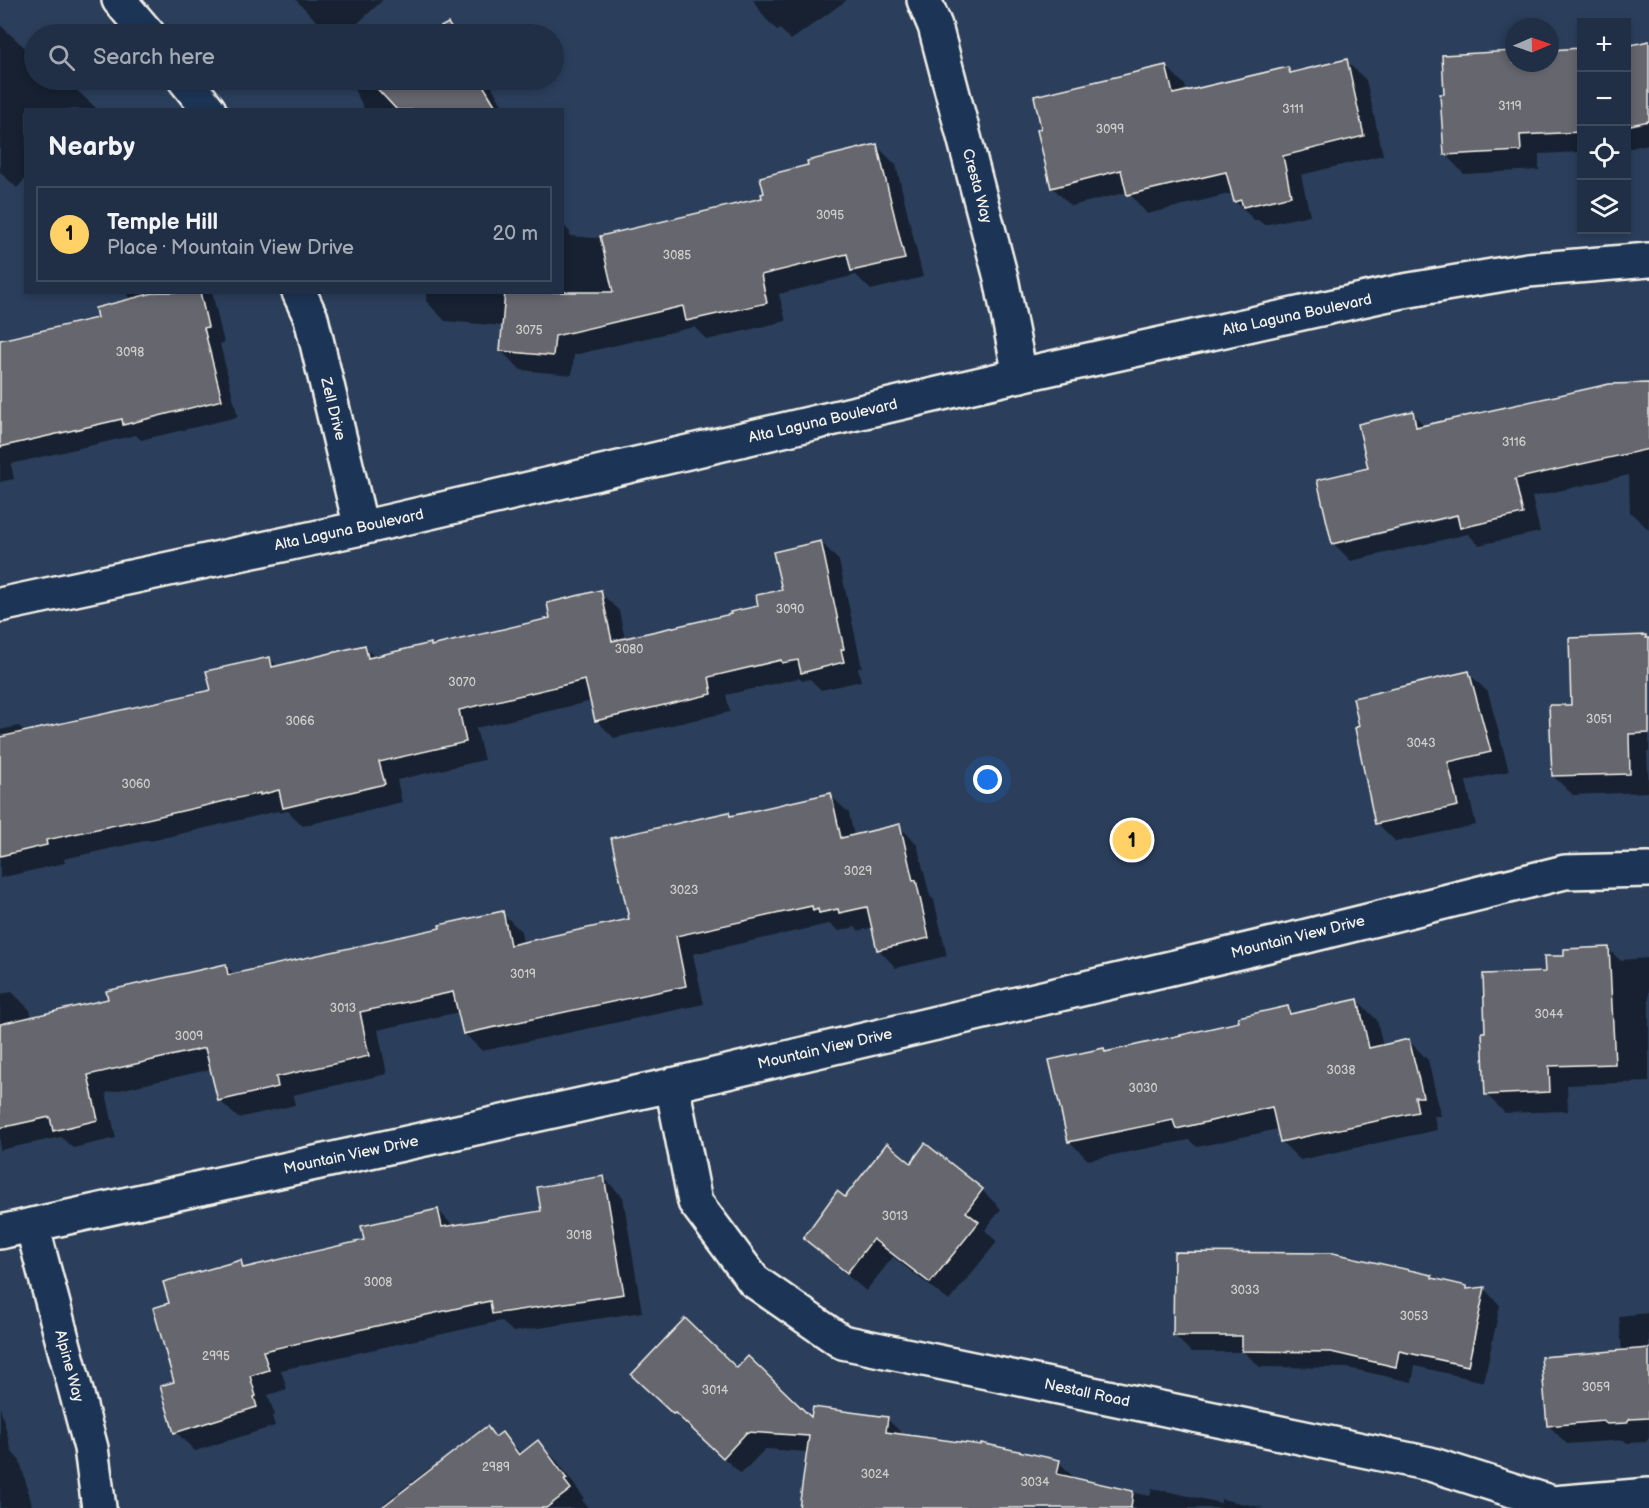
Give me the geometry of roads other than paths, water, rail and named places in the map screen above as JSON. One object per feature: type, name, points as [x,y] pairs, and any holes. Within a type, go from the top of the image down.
[{"type":"street","points":[[119,0],[139,24]]},
{"type":"street","name":"Cresta Way","points":[[924,0],[935,26],[1001,278],[1020,375]]},
{"type":"street","points":[[192,90],[207,108]]},
{"type":"street","name":"Alta Laguna Boulevard","points":[[0,605],[361,528],[1020,375],[1398,292],[1528,270],[1649,260]]},
{"type":"street","name":"Zell Drive","points":[[301,294],[311,318],[361,528]]},
{"type":"street","name":"Mountain View Drive","points":[[0,1232],[672,1085],[1303,937],[1565,872],[1649,870]]},
{"type":"street","name":"Nestall Road","points":[[672,1085],[695,1202],[754,1281],[842,1342],[1430,1464],[1552,1503],[1649,1495]]},
{"type":"street","name":"Alpine Way","points":[[32,1225],[91,1448],[99,1508]]},
{"type":"place","name":"Temple Hill","points":[[1132,840]]}]
